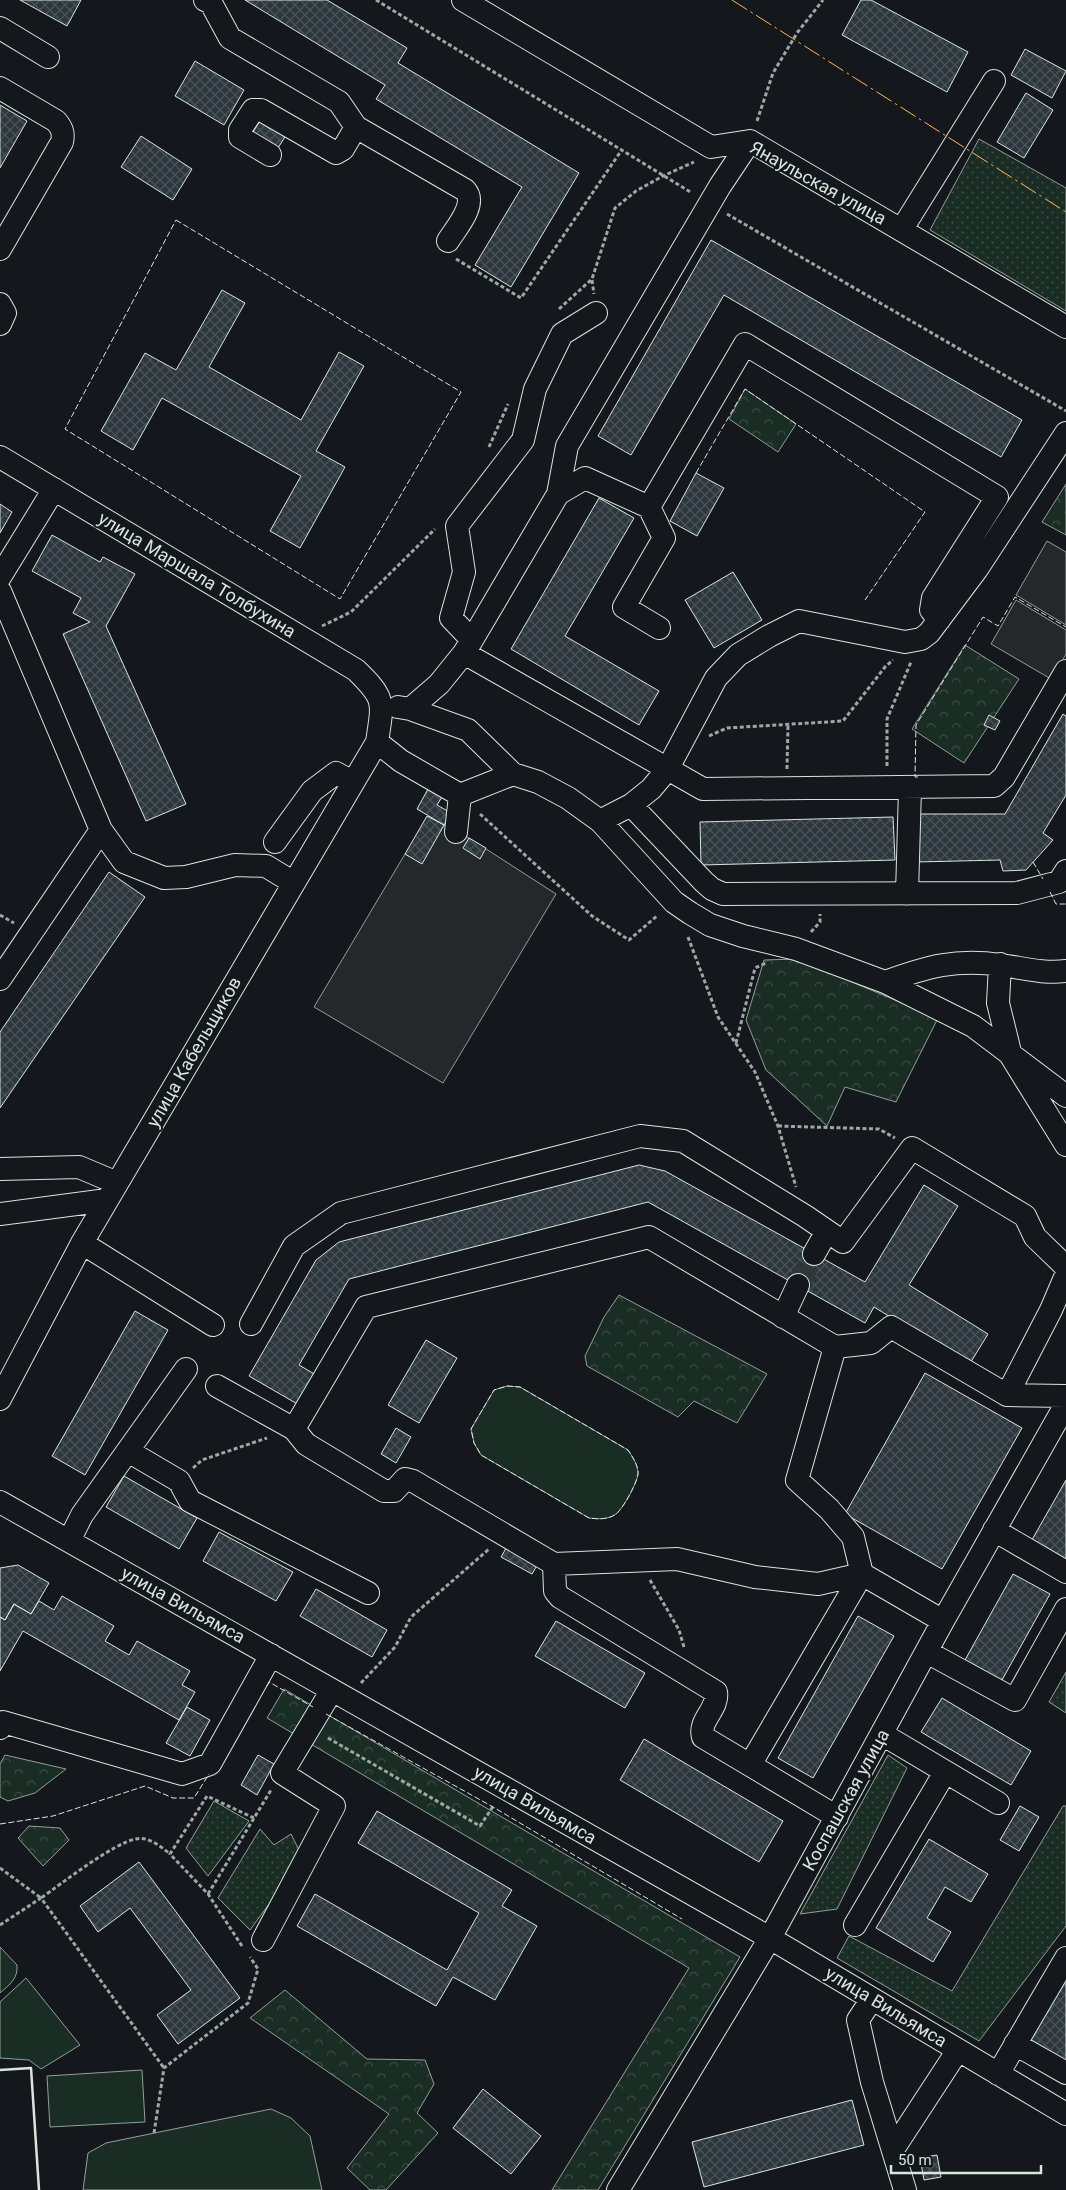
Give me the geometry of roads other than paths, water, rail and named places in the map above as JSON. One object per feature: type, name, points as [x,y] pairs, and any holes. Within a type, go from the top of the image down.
[{"type":"street","points":[[205,0],[211,3],[230,38],[339,102],[356,127],[468,194],[469,206],[448,241]]},
{"type":"street","name":"Янаульская улица","points":[[464,0],[711,148],[750,141],[1066,327]]},
{"type":"street","points":[[0,28],[48,56]]},
{"type":"street","points":[[902,229],[994,81]]},
{"type":"street","points":[[0,88],[56,121],[61,127],[63,134],[62,142],[0,249]]},
{"type":"street","points":[[270,155],[240,137],[240,130],[253,110],[260,110],[336,153],[343,149],[356,127]]},
{"type":"street","points":[[410,708],[439,684],[468,647],[558,494],[567,446],[716,192],[750,141]]},
{"type":"street","points":[[0,304],[6,313],[0,324]]},
{"type":"street","points":[[596,313],[562,334],[535,389],[524,440],[456,526],[464,572],[451,618],[468,647],[667,770],[703,789],[988,787],[1000,783],[1066,671]]},
{"type":"street","points":[[649,507],[745,344],[997,497],[933,598],[931,610],[939,620]]},
{"type":"street","points":[[600,821],[631,805],[651,789],[667,770],[716,678],[738,655],[769,636],[798,621],[905,642],[921,638],[929,633],[977,569],[1066,433]]},
{"type":"street","name":"улица Маршала Толбухина","points":[[0,457],[356,670],[376,690],[382,705]]},
{"type":"street","points":[[558,494],[585,478],[649,507],[664,538],[624,607],[658,628]]},
{"type":"street","points":[[0,577],[54,489]]},
{"type":"street","points":[[0,591],[101,830],[124,862],[164,878],[186,877],[235,865],[266,866],[294,883]]},
{"type":"street","points":[[382,705],[410,708],[468,730],[513,774],[538,782],[560,794],[600,821],[674,902],[710,924],[743,936],[796,949],[884,982],[973,1026],[1066,1096]]},
{"type":"street","name":"улица Кабельщиков","points":[[0,1399],[82,1243],[377,742],[382,705]]},
{"type":"street","points":[[377,742],[401,761],[460,795]]},
{"type":"street","points":[[244,866],[275,842],[312,791],[336,773],[353,782]]},
{"type":"street","points":[[460,795],[513,774]]},
{"type":"street","points":[[907,894],[910,788]]},
{"type":"street","points":[[456,832],[460,795]]},
{"type":"street","points":[[631,805],[712,890],[723,894],[1017,893],[1060,882],[1066,871]]},
{"type":"street","points":[[0,979],[101,830]]},
{"type":"street","points":[[275,842],[296,838],[316,846]]},
{"type":"street","points":[[884,982],[925,968],[964,962],[1000,964],[1052,973],[1066,972]]},
{"type":"street","points":[[1000,964],[998,1003],[1011,1056],[1066,1145]]},
{"type":"street","points":[[251,1324],[294,1246],[341,1213],[640,1136],[683,1140],[843,1242],[912,1148],[1025,1216],[1034,1237],[1066,1267]]},
{"type":"street","points":[[0,1169],[79,1166],[112,1192]]},
{"type":"street","points":[[0,1214],[112,1192]]},
{"type":"street","points":[[814,1254],[827,1231]]},
{"type":"street","points":[[294,1430],[366,1307],[649,1237],[835,1348],[871,1343],[891,1327],[1007,1395],[1066,1396]]},
{"type":"street","points":[[82,1243],[213,1325]]},
{"type":"street","points":[[1007,1395],[1051,1310],[1066,1275]]},
{"type":"street","points":[[784,1317],[798,1285]]},
{"type":"street","points":[[750,1765],[862,1574],[853,1537],[829,1509],[796,1480],[835,1348]]},
{"type":"street","points":[[69,1541],[82,1516],[186,1369]]},
{"type":"street","points":[[217,1386],[294,1430],[306,1444],[384,1490],[394,1491],[402,1482],[409,1479],[554,1564],[677,1559],[755,1577],[818,1584],[862,1574],[943,1621]]},
{"type":"street","name":"Коспашская улица","points":[[618,2190],[770,1938],[943,1621],[1066,1404]]},
{"type":"street","points":[[128,1451],[179,1481],[190,1502],[368,1593]]},
{"type":"street","name":"улица Вильямса","points":[[0,1502],[770,1938],[1066,2114]]},
{"type":"street","points":[[994,1530],[1066,1572]]},
{"type":"street","points":[[554,1564],[555,1591],[560,1597],[711,1687],[717,1696],[716,1703],[703,1725],[703,1737],[837,1817]]},
{"type":"street","points":[[927,1652],[1015,1700],[1066,1609]]},
{"type":"street","points":[[0,1728],[3,1722],[182,1774],[210,1764],[271,1655]]},
{"type":"street","points":[[263,1940],[334,1806],[282,1773],[332,1690]]},
{"type":"street","points":[[882,1734],[998,1803]]},
{"type":"street","points":[[855,1925],[945,1772]]},
{"type":"street","points":[[998,2074],[1066,1958]]},
{"type":"street","points":[[872,1999],[858,2020],[872,2082],[894,2148],[905,2190]]},
{"type":"street","points":[[1015,2044],[1065,2072]]},
{"type":"street","points":[[894,2148],[958,2050]]},
{"type":"street","points":[[1029,2092],[1065,2072]]},
{"type":"tunnel","points":[[798,1285],[814,1254]]}]
